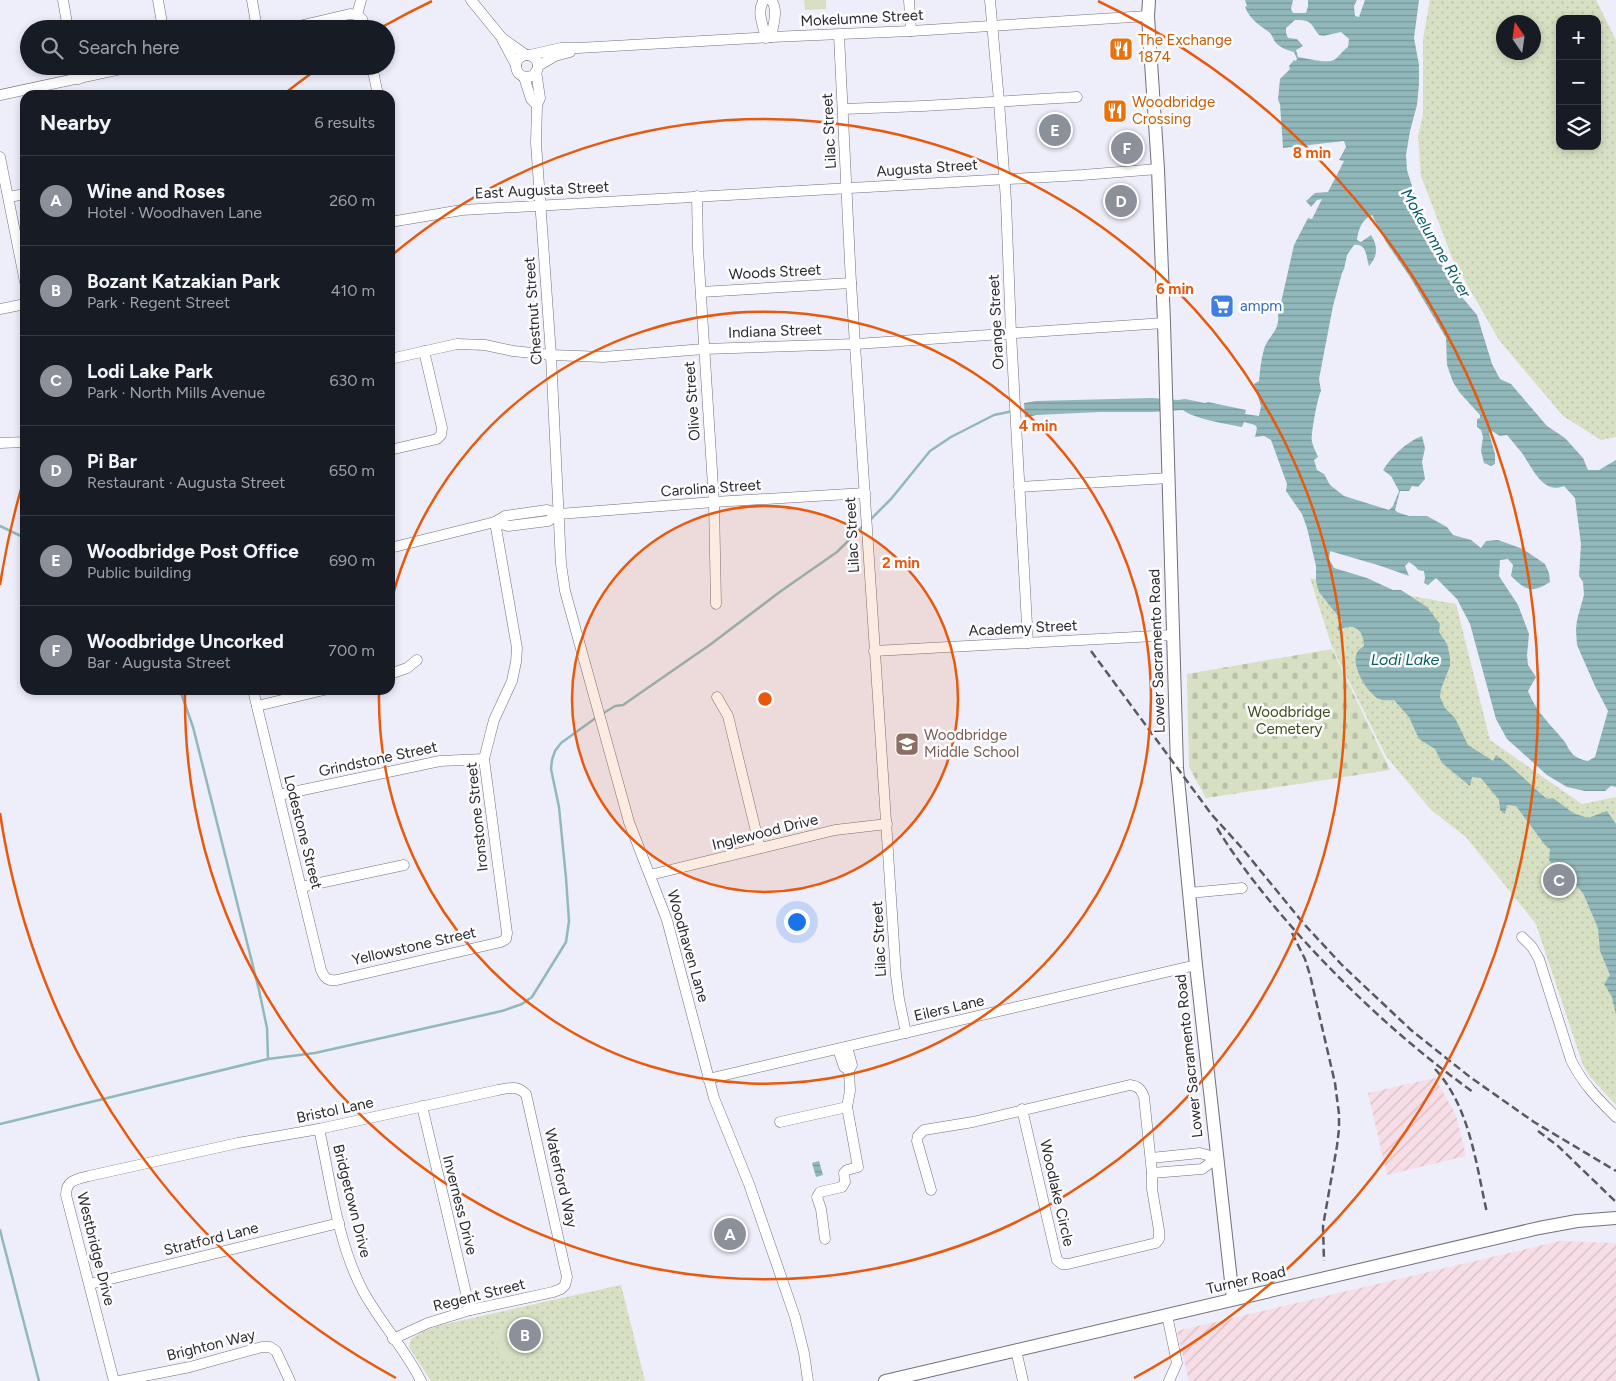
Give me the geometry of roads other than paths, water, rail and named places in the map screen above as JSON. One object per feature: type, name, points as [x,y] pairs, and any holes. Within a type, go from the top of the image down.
[{"type":"main road","name":"Lower Sacramento Road","points":[[1149,0],[1148,16],[1158,169],[1164,323],[1177,768],[1216,1158],[1233,1299]]},
{"type":"main road","name":"Turner Road","points":[[884,1381],[919,1377],[1016,1350],[1553,1225],[1590,1219],[1616,1218]]},
{"type":"street","points":[[62,0],[66,20]]},
{"type":"street","points":[[158,0],[161,20]]},
{"type":"street","points":[[252,0],[255,20]]},
{"type":"street","points":[[357,15],[361,0]]},
{"type":"street","points":[[471,0],[502,38],[516,64],[517,71],[524,76],[532,75],[537,69],[536,59],[502,38]]},
{"type":"street","points":[[764,0],[760,9],[768,37]]},
{"type":"street","points":[[768,37],[775,16],[775,5],[771,0]]},
{"type":"street","points":[[909,0],[911,32]]},
{"type":"street","name":"Orange Street","points":[[990,0],[1000,101],[1028,643]]},
{"type":"street","points":[[324,20],[350,14],[357,15],[362,20]]},
{"type":"street","name":"Mokelumne Street","points":[[528,55],[561,48],[768,37],[911,32],[1148,16]]},
{"type":"street","name":"Lilac Street","points":[[839,35],[851,283],[874,651],[896,975],[906,1033]]},
{"type":"street","name":"Mokelumne Street","points":[[537,69],[556,56],[578,48]]},
{"type":"street","points":[[516,64],[519,58],[528,55]]},
{"type":"street","name":"Chestnut Street","points":[[537,69],[540,98],[537,105],[536,136],[551,355],[559,514]]},
{"type":"street","points":[[78,75],[79,79]]},
{"type":"street","points":[[25,90],[96,75]]},
{"type":"street","points":[[374,75],[377,90]]},
{"type":"street","name":"Chestnut Street","points":[[524,76],[531,99],[537,105]]},
{"type":"street","points":[[0,95],[20,91]]},
{"type":"street","points":[[843,109],[1077,97]]},
{"type":"street","points":[[0,157],[20,255]]},
{"type":"street","name":"Augusta Street","points":[[697,196],[847,189],[1158,169]]},
{"type":"street","points":[[9,197],[20,195]]},
{"type":"street","name":"East Augusta Street","points":[[395,221],[462,210],[697,196]]},
{"type":"street","name":"Olive Street","points":[[697,196],[698,249],[714,502],[716,604]]},
{"type":"street","name":"Woods Street","points":[[701,292],[851,283]]},
{"type":"street","points":[[0,309],[20,305]]},
{"type":"street","name":"Indiana Street","points":[[395,358],[457,344],[485,345],[512,351],[551,355],[603,357],[704,349],[856,344],[1164,323]]},
{"type":"street","points":[[395,449],[437,439],[441,435],[442,428],[424,351]]},
{"type":"street","points":[[0,443],[20,442]]},
{"type":"street","points":[[1019,487],[1169,478]]},
{"type":"street","name":"Carolina Street","points":[[395,547],[495,522],[508,526],[548,521],[559,514],[865,493]]},
{"type":"street","name":"Woodhaven Lane","points":[[559,514],[561,564],[565,592],[629,822],[672,936],[708,1079],[752,1193],[795,1317],[803,1346],[808,1381]]},
{"type":"street","name":"Ironstone Street","points":[[495,522],[515,629],[516,662],[512,681],[492,725],[484,759],[507,936]]},
{"type":"street","name":"Academy Street","points":[[874,651],[1173,634]]},
{"type":"street","points":[[395,672],[407,668],[417,660]]},
{"type":"street","name":"Lodestone Street","points":[[255,695],[321,970],[327,979]]},
{"type":"street","points":[[257,706],[303,695]]},
{"type":"street","points":[[717,697],[728,716],[760,848]]},
{"type":"street","name":"Grindstone Street","points":[[279,795],[440,761],[484,759]]},
{"type":"street","name":"Inglewood Drive","points":[[650,875],[835,830],[887,824]]},
{"type":"street","points":[[301,887],[404,865]]},
{"type":"street","points":[[1189,893],[1242,888]]},
{"type":"street","name":"Yellowstone Street","points":[[327,979],[330,981],[338,980],[501,942],[507,936]]},
{"type":"street","points":[[1522,937],[1539,959],[1571,1060],[1576,1070],[1587,1087],[1616,1117]]},
{"type":"street","name":"Eilers Lane","points":[[708,1079],[1196,965]]},
{"type":"street","points":[[825,1239],[818,1197],[820,1192],[842,1186],[845,1182],[844,1173],[847,1170],[858,1167],[847,1107],[850,1091],[849,1070],[844,1067],[843,1048]]},
{"type":"street","name":"Woodlake Circle","points":[[931,1190],[917,1142],[919,1134],[924,1130],[973,1122],[1022,1109],[1136,1085],[1144,1097],[1152,1189],[1160,1230],[1156,1243],[1068,1264],[1062,1264],[1056,1260],[1022,1109]]},
{"type":"street","name":"Bristol Lane","points":[[156,1161],[238,1143],[319,1129],[498,1090],[513,1087],[520,1088]]},
{"type":"street","name":"Waterford Way","points":[[520,1088],[526,1094],[567,1277]]},
{"type":"street","name":"Inverness Drive","points":[[422,1106],[470,1310]]},
{"type":"street","points":[[780,1122],[847,1107]]},
{"type":"street","name":"Bridgetown Drive","points":[[319,1129],[344,1243],[362,1290],[421,1381]]},
{"type":"street","points":[[1150,1158],[1200,1153],[1216,1158]]},
{"type":"street","points":[[1152,1173],[1202,1169],[1216,1158]]},
{"type":"street","name":"Westbridge Drive","points":[[114,1381],[66,1195],[67,1185],[72,1181],[89,1176],[156,1161]]},
{"type":"street","name":"Stratford Lane","points":[[90,1284],[339,1223]]},
{"type":"street","name":"Regent Street","points":[[393,1339],[428,1323],[470,1310],[553,1292],[561,1289],[567,1277]]},
{"type":"street","points":[[1167,1315],[1177,1363],[1169,1381]]},
{"type":"street","name":"Brighton Way","points":[[119,1381],[190,1366],[262,1347],[270,1347],[276,1351],[290,1381]]},
{"type":"street","points":[[1016,1350],[1023,1381]]},
{"type":"water","name":"Lodi Lake","points":[[1245,0],[1293,0],[1291,9],[1293,13],[1306,13],[1308,0],[1357,0],[1354,6],[1355,16],[1359,17],[1365,0],[1419,0],[1414,38],[1419,65],[1419,84],[1417,105],[1406,155],[1407,170],[1426,231],[1451,284],[1477,315],[1492,364],[1500,379],[1511,384],[1547,426],[1565,438],[1583,458],[1588,470],[1599,470],[1616,460],[1616,787],[1611,786],[1605,791],[1585,791],[1567,787],[1547,775],[1507,739],[1496,719],[1470,624],[1457,599],[1436,578],[1428,585],[1424,583],[1424,571],[1418,570],[1409,562],[1405,566],[1409,576],[1330,551],[1329,559],[1334,568],[1367,578],[1393,590],[1401,590],[1427,607],[1440,624],[1439,632],[1447,644],[1450,666],[1441,689],[1440,697],[1445,708],[1455,718],[1468,745],[1493,761],[1496,755],[1510,765],[1547,799],[1553,798],[1573,813],[1588,818],[1607,811],[1616,824],[1616,1015],[1612,997],[1604,984],[1610,975],[1600,951],[1598,928],[1583,893],[1572,881],[1563,863],[1554,867],[1549,860],[1550,849],[1516,806],[1507,805],[1505,814],[1500,810],[1499,800],[1481,778],[1472,777],[1470,786],[1442,763],[1435,749],[1419,739],[1409,717],[1394,700],[1379,699],[1365,685],[1356,663],[1358,651],[1364,646],[1362,636],[1353,627],[1343,628],[1338,631],[1338,626],[1342,621],[1319,592],[1316,581],[1316,566],[1307,528],[1302,514],[1286,491],[1287,484],[1271,440],[1264,436],[1255,437],[1257,428],[1255,425],[1244,422],[1242,427],[1220,423],[1203,419],[1183,410],[1036,415],[1025,418],[1024,403],[1036,401],[1152,398],[1208,402],[1246,410],[1245,414],[1259,416],[1261,406],[1254,384],[1259,381],[1264,349],[1276,329],[1294,245],[1308,218],[1312,219],[1322,199],[1317,200],[1311,207],[1306,201],[1315,193],[1328,192],[1344,161],[1339,160],[1346,147],[1344,141],[1283,148],[1280,104],[1278,100],[1280,79],[1290,69],[1289,66],[1294,60],[1296,61],[1297,59],[1294,52],[1278,45],[1270,33],[1252,19],[1245,7],[1247,6]],"holes":[[[1295,20],[1310,23],[1319,35],[1323,36],[1341,32],[1349,39],[1348,47],[1336,59],[1331,61],[1298,57],[1296,50],[1303,46],[1297,39],[1288,38],[1286,33],[1286,28]],[[1372,215],[1386,242],[1410,277],[1446,338],[1447,365],[1453,382],[1460,393],[1480,415],[1480,418],[1477,419],[1477,427],[1481,430],[1483,437],[1481,451],[1484,463],[1491,466],[1495,464],[1495,454],[1489,433],[1492,431],[1500,436],[1507,435],[1544,483],[1550,487],[1564,486],[1575,498],[1581,544],[1579,576],[1583,582],[1584,595],[1577,620],[1577,645],[1608,711],[1595,757],[1588,761],[1572,754],[1565,742],[1531,699],[1528,691],[1536,677],[1528,665],[1529,634],[1518,605],[1499,576],[1500,560],[1508,559],[1513,565],[1511,576],[1526,588],[1538,588],[1550,582],[1545,564],[1523,549],[1498,540],[1486,541],[1481,548],[1471,540],[1453,535],[1447,527],[1427,516],[1409,516],[1395,510],[1400,491],[1409,491],[1412,486],[1418,487],[1425,479],[1422,462],[1425,448],[1422,436],[1400,450],[1383,470],[1391,476],[1399,491],[1393,506],[1389,510],[1344,496],[1330,485],[1324,474],[1317,470],[1314,460],[1318,457],[1312,442],[1312,432],[1321,391],[1319,379],[1333,306],[1347,255],[1354,245],[1364,248],[1369,266],[1374,258],[1376,247],[1371,235],[1361,242],[1357,240],[1361,225]]]},
{"type":"water","points":[[819,1161],[823,1175],[816,1177],[812,1163]]},
{"type":"waterway","points":[[870,520],[891,499],[930,451],[951,437],[994,415],[1013,411]]},
{"type":"waterway","points":[[602,714],[615,706],[623,705],[711,644],[781,591],[837,552],[864,525]]},
{"type":"waterway","points":[[0,526],[20,536]]},
{"type":"waterway","points":[[182,695],[193,727],[259,990],[267,1028],[268,1059]]},
{"type":"waterway","points":[[0,1124],[268,1059],[315,1053],[502,1011],[522,1004],[532,997],[566,942],[569,921],[559,807],[551,769],[552,760],[555,751],[561,743],[597,717]]},
{"type":"waterway","points":[[0,1230],[39,1381]]},
{"type":"railway","points":[[1091,651],[1212,815],[1241,847],[1304,924],[1342,965],[1411,1030],[1470,1077],[1534,1122],[1616,1171]]},
{"type":"railway","points":[[1217,828],[1245,870],[1266,896],[1298,934],[1339,977],[1403,1037],[1473,1092]]},
{"type":"railway","points":[[1292,933],[1305,959],[1310,975],[1335,1083],[1339,1114],[1337,1146],[1323,1226],[1324,1261]]},
{"type":"railway","points":[[1435,1069],[1447,1084],[1464,1118],[1475,1156],[1487,1213]]},
{"type":"railway","points":[[1538,1131],[1558,1146],[1616,1202]]},
{"type":"place","name":"The Exchange 1874","points":[[1121,49]]},
{"type":"place","name":"Woodbridge Crossing","points":[[1115,111]]},
{"type":"place","name":"Woodbridge Post Office","points":[[1055,130]]},
{"type":"place","name":"Woodbridge Uncorked","points":[[1127,148]]},
{"type":"place","name":"Pi Bar","points":[[1121,201]]},
{"type":"place","name":"ampm","points":[[1222,306]]},
{"type":"place","name":"Woodbridge Middle School","points":[[907,744]]},
{"type":"place","name":"Lodi Lake Park","points":[[1559,880]]},
{"type":"place","name":"Wine and Roses","points":[[730,1234]]},
{"type":"place","name":"Bozant Katzakian Park","points":[[525,1335]]},
{"type":"water label","name":"Mokelumne River","points":[[1436,243]]},
{"type":"park label","name":"Woodbridge Cemetery","points":[[1289,720]]}]
